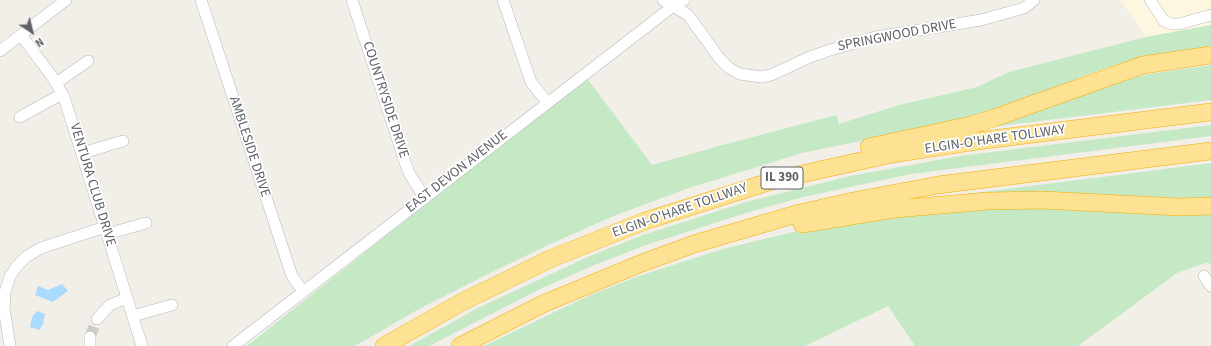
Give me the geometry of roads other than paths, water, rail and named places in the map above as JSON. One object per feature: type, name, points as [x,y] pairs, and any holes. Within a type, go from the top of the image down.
[{"type":"highway","points":[[775,180],[805,162],[971,125],[1143,65],[1211,55]]},
{"type":"highway","name":"ELGIN-O'HARE TOLLWAY","points":[[384,346],[462,302],[550,259],[645,221],[775,180],[892,154],[970,142],[1211,112]]},
{"type":"highway","points":[[460,346],[545,303],[597,280],[694,244],[750,227],[853,201],[938,185],[1211,150]]},
{"type":"highway","points":[[750,227],[792,225],[894,208],[974,202],[1043,200],[1179,207],[1211,206]]},
{"type":"street","points":[[0,51],[66,0]]},
{"type":"street","name":"AMBLESIDE DRIVE","points":[[201,0],[292,276],[303,291]]},
{"type":"street","name":"COUNTRYSIDE DRIVE","points":[[352,0],[409,173],[424,197]]},
{"type":"street","points":[[503,0],[531,82],[547,102]]},
{"type":"street","name":"EAST DEVON AVENUE","points":[[233,346],[547,102],[668,3],[684,0]]},
{"type":"street","name":"SPRINGWOOD DRIVE","points":[[668,3],[681,9],[688,15],[720,59],[729,68],[740,74],[761,77],[771,75],[810,56],[876,37],[981,20],[1024,8],[1034,0]]},
{"type":"street","points":[[1150,0],[1164,21],[1172,24],[1179,24],[1211,15]]},
{"type":"street","name":"VENTURA CLUB DRIVE","points":[[21,35],[56,83],[62,94],[82,153],[142,346]]},
{"type":"street","points":[[56,83],[88,61]]},
{"type":"street","points":[[20,117],[62,94]]},
{"type":"street","points":[[82,153],[123,141]]},
{"type":"street","points":[[10,346],[4,308],[4,292],[10,276],[26,257],[41,248],[106,231],[146,223]]},
{"type":"street","points":[[1204,276],[1211,286]]},
{"type":"street","points":[[97,319],[110,305],[127,298]]},
{"type":"street","points":[[133,316],[172,305]]},
{"type":"water","points":[[62,284],[68,291],[53,302],[35,295],[38,286],[48,290]]},
{"type":"water","points":[[37,311],[45,314],[43,324],[39,330],[30,327],[32,317]]},
{"type":"tunnel","points":[[90,337],[97,319]]}]
